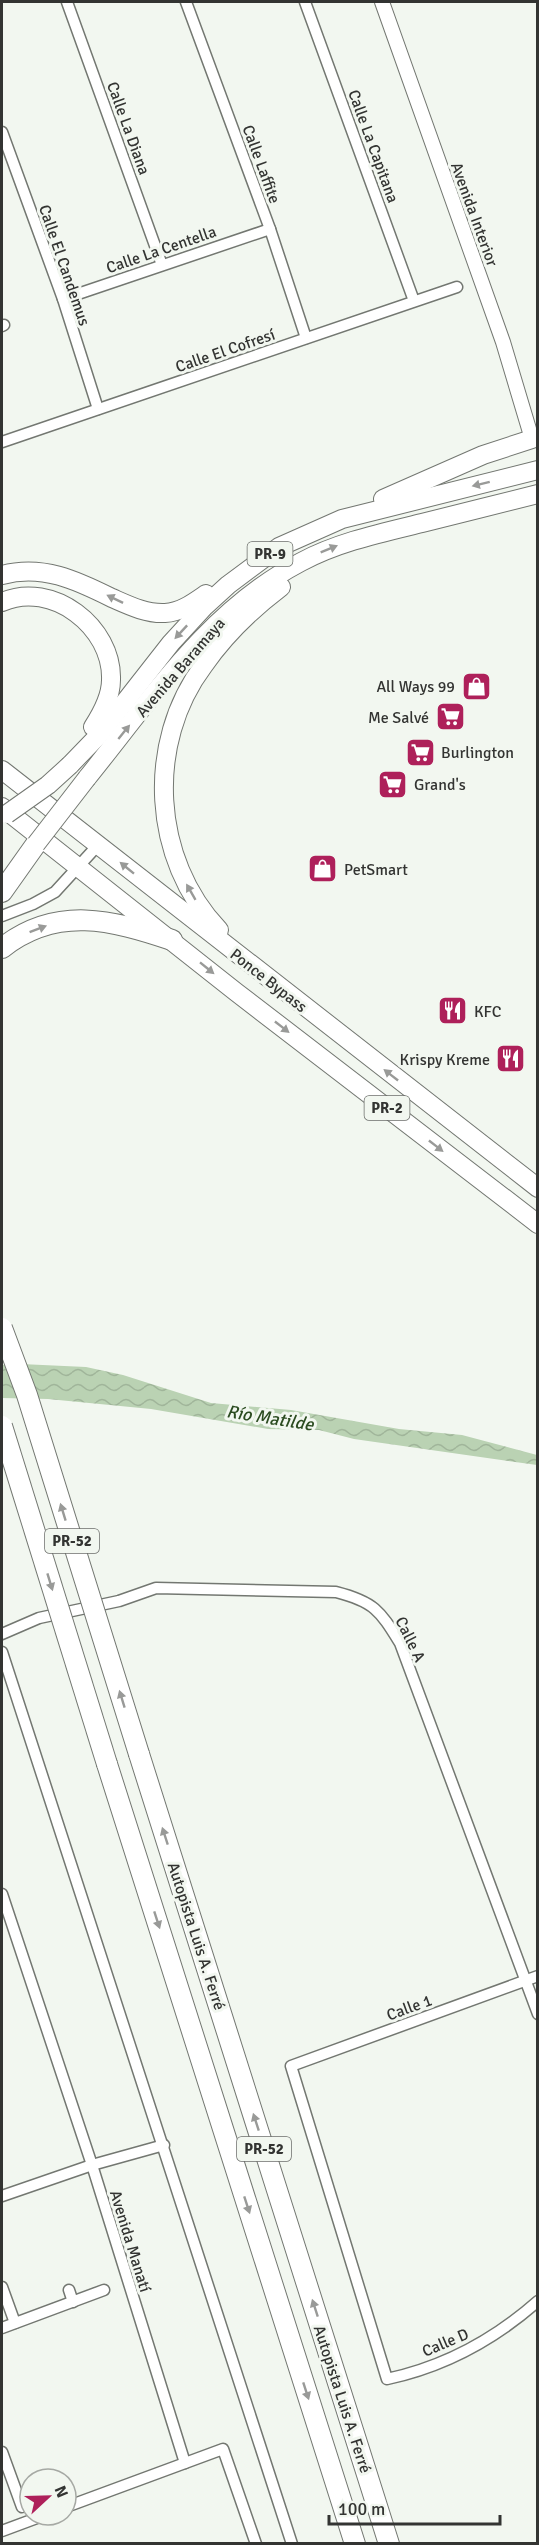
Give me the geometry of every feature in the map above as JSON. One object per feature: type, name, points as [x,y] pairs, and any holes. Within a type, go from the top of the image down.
[{"type":"highway","points":[[342,519],[483,455],[535,439]]},
{"type":"highway","name":"Avenida Baramaya","points":[[2,817],[48,785],[74,761],[99,735],[171,643],[205,606],[261,560],[297,538],[342,519],[537,470]]},
{"type":"highway","name":"Avenida Baramaya","points":[[2,876],[36,844],[188,652],[216,623],[254,591],[301,562],[365,537],[537,494]]},
{"type":"highway","points":[[2,575],[29,571],[52,573],[72,578],[125,604],[151,612],[166,613],[189,606],[241,569],[261,560]]},
{"type":"highway","points":[[238,956],[226,937],[206,916],[189,891],[176,861],[166,824],[165,765],[178,715],[202,666],[262,601],[281,588],[301,562]]},
{"type":"highway","points":[[2,602],[26,597],[56,602],[88,622],[99,636],[110,666],[109,693],[104,710],[80,743],[74,761]]},
{"type":"highway","name":"Ponce Bypass","points":[[2,770],[537,1188]]},
{"type":"highway","name":"Ponce Bypass","points":[[2,807],[236,992],[537,1224]]},
{"type":"highway","points":[[2,892],[36,844]]},
{"type":"highway","points":[[2,948],[20,936],[40,928],[78,919],[119,924],[172,940]]},
{"type":"highway","name":"Autopista Luis A. Ferré","points":[[2,1328],[27,1395],[389,2544]]},
{"type":"highway","name":"Autopista Luis A. Ferré","points":[[2,1426],[355,2544]]},
{"type":"street","name":"Calle La Diana","points":[[68,2],[162,265]]},
{"type":"street","name":"Calle Laffite","points":[[186,2],[270,229],[306,338]]},
{"type":"street","name":"Calle La Capitana","points":[[305,2],[414,301]]},
{"type":"street","name":"Avenida Interior","points":[[382,2],[503,342],[535,439]]},
{"type":"street","name":"Calle El Candemus","points":[[2,132],[63,299],[98,409]]},
{"type":"street","name":"Calle La Centella","points":[[63,299],[270,229]]},
{"type":"street","name":"Calle El Cofresí","points":[[2,442],[457,286]]},
{"type":"street","points":[[2,916],[33,904],[55,892],[98,845]]},
{"type":"street","name":"Calle A","points":[[2,1634],[39,1618],[120,1601],[156,1588],[336,1592],[360,1598],[380,1612],[400,1643],[537,2014]]},
{"type":"street","points":[[2,1652],[292,2544]]},
{"type":"street","name":"Avenida Manatí","points":[[2,1894],[4,1909],[92,2165],[185,2463]]},
{"type":"street","name":"Calle 1","points":[[387,2379],[291,2066],[537,1976]]},
{"type":"street","points":[[2,2196],[92,2165],[164,2145]]},
{"type":"street","points":[[2,2287],[15,2323]]},
{"type":"street","points":[[69,2290],[73,2302]]},
{"type":"street","points":[[2,2328],[104,2290]]},
{"type":"street","name":"Calle D","points":[[387,2379],[466,2352],[515,2321],[537,2301]]},
{"type":"street","points":[[78,2503],[223,2449],[256,2544]]},
{"type":"street","points":[[2,2452],[18,2496]]},
{"type":"street","points":[[2,2531],[18,2525]]},
{"type":"water","name":"Río Matilde","points":[[2,1365],[86,1367],[123,1375],[211,1403],[291,1410],[399,1429],[462,1435],[537,1455],[537,1465],[354,1439],[319,1430],[268,1429],[151,1409],[48,1399],[2,1398]]},
{"type":"place","name":"All Ways 99","points":[[476,686]]},
{"type":"place","name":"Me Salvé","points":[[450,717]]},
{"type":"place","name":"Burlington","points":[[420,752]]},
{"type":"place","name":"Grand's","points":[[393,784]]},
{"type":"place","name":"PetSmart","points":[[323,869]]},
{"type":"place","name":"KFC","points":[[453,1011]]},
{"type":"place","name":"Krispy Kreme","points":[[511,1059]]}]
